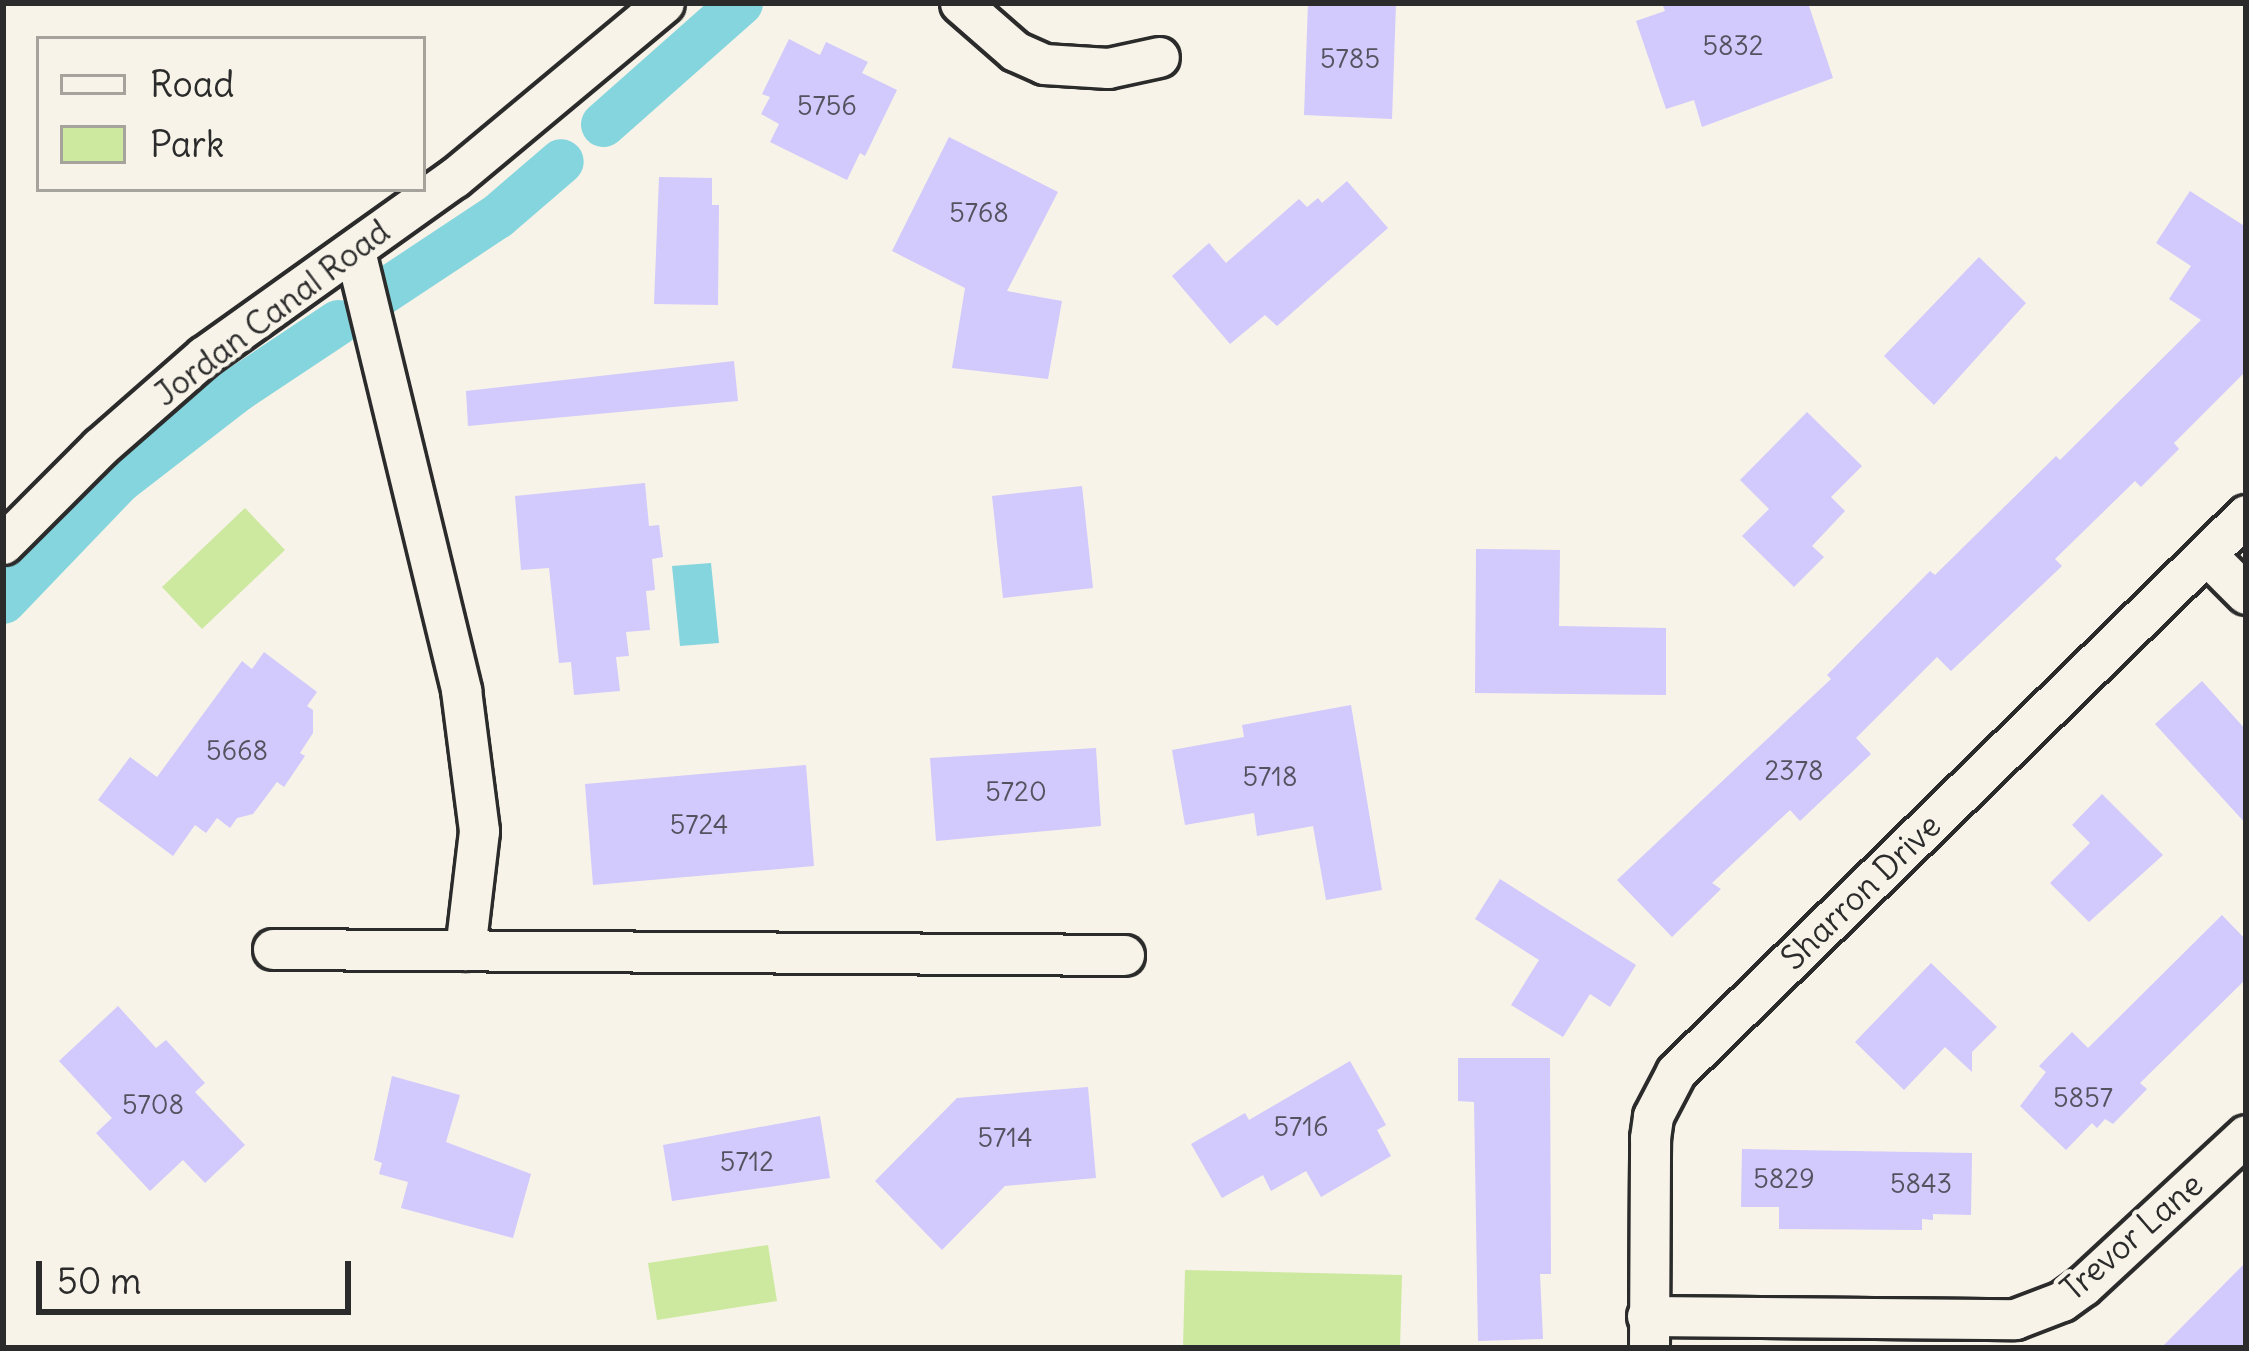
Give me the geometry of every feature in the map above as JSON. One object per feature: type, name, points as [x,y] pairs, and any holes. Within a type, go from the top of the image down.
[{"type":"street","name":"Jordan Canal Road","points":[[3,544],[204,356],[454,178],[664,3]]},
{"type":"street","points":[[960,3],[1015,51],[1044,64],[1108,68],[1159,57]]},
{"type":"street","points":[[355,251],[461,690],[479,831],[465,950]]},
{"type":"street","name":"Sharron Drive","points":[[1648,1332],[1650,1138],[1653,1115],[1676,1072],[2246,515]]},
{"type":"street","points":[[2207,555],[2246,594]]},
{"type":"street","points":[[273,949],[1124,956]]},
{"type":"street","name":"Trevor Lane","points":[[1648,1332],[2015,1318],[2062,1301],[2083,1286],[2246,1135]]},
{"type":"green space","points":[[245,508],[285,550],[202,629],[162,587]]},
{"type":"green space","points":[[768,1245],[777,1301],[657,1320],[648,1263]]},
{"type":"green space","points":[[1185,1270],[1402,1275],[1400,1348],[1183,1348]]},
{"type":"water","points":[[711,563],[719,643],[680,646],[672,566]]},
{"type":"building","points":[[1308,3],[1396,3],[1392,119],[1304,115]]},
{"type":"building","points":[[1662,3],[1808,3],[1833,78],[1702,127],[1694,100],[1666,109],[1636,21],[1665,11]]},
{"type":"building","points":[[789,39],[820,55],[826,42],[868,62],[862,73],[897,90],[865,156],[860,153],[847,180],[770,142],[779,124],[761,114],[770,97],[762,94]]},
{"type":"building","points":[[949,137],[1058,192],[1007,291],[1062,301],[1048,379],[952,368],[965,288],[892,251]]},
{"type":"building","points":[[659,177],[712,178],[712,205],[719,205],[718,305],[654,304]]},
{"type":"building","points":[[1347,181],[1388,228],[1277,326],[1265,315],[1230,344],[1172,276],[1209,243],[1226,263],[1299,199],[1307,207],[1318,198],[1322,203]]},
{"type":"building","points":[[2190,191],[2246,227],[2246,371],[2174,443],[2179,449],[2141,487],[2135,481],[2055,559],[2062,566],[1951,671],[1937,657],[1856,738],[1871,754],[1800,821],[1790,810],[1712,883],[1721,889],[1672,937],[1617,880],[1831,679],[1827,675],[1930,571],[1935,575],[2056,456],[2060,460],[2201,320],[2169,299],[2191,266],[2156,243]]},
{"type":"building","points":[[1979,257],[2026,303],[1934,405],[1884,356]]},
{"type":"building","points":[[734,361],[738,401],[468,426],[466,391]]},
{"type":"building","points":[[1807,412],[1862,466],[1831,497],[1845,511],[1812,546],[1824,557],[1794,587],[1742,536],[1769,509],[1740,480]]},
{"type":"building","points":[[645,483],[649,526],[659,525],[663,557],[652,559],[655,590],[646,591],[650,630],[626,632],[629,656],[616,657],[620,691],[574,695],[571,662],[559,663],[549,568],[521,570],[515,496]]},
{"type":"building","points":[[1082,486],[1093,588],[1003,598],[992,496]]},
{"type":"building","points":[[1476,549],[1560,550],[1559,626],[1666,628],[1666,695],[1475,693]]},
{"type":"building","points":[[264,652],[317,692],[307,706],[313,710],[313,733],[300,753],[305,756],[284,787],[277,782],[253,814],[237,818],[230,828],[217,818],[206,833],[195,825],[173,856],[98,800],[130,757],[157,777],[242,661],[252,669]]},
{"type":"building","points":[[2202,681],[2246,730],[2246,824],[2155,724]]},
{"type":"building","points":[[1351,705],[1382,890],[1326,900],[1313,826],[1257,836],[1254,813],[1185,825],[1172,750],[1244,737],[1242,725]]},
{"type":"building","points":[[1096,748],[1101,826],[936,841],[930,758]]},
{"type":"building","points":[[806,765],[814,866],[593,885],[585,784]]},
{"type":"building","points":[[2102,794],[2163,855],[2089,922],[2050,883],[2090,843],[2072,825]]},
{"type":"building","points":[[1500,879],[1636,965],[1610,1007],[1590,994],[1563,1037],[1511,1005],[1539,960],[1475,919]]},
{"type":"building","points":[[2222,915],[2246,940],[2246,979],[2140,1083],[2147,1089],[2113,1124],[2105,1119],[2097,1128],[2092,1123],[2066,1150],[2020,1106],[2046,1072],[2039,1066],[2072,1032],[2088,1048]]},
{"type":"building","points":[[1931,963],[1997,1027],[1972,1052],[1972,1072],[1945,1047],[1904,1090],[1855,1042]]},
{"type":"building","points":[[118,1006],[156,1048],[166,1040],[205,1083],[195,1092],[245,1145],[205,1183],[183,1160],[150,1191],[96,1133],[112,1118],[59,1061]]},
{"type":"building","points":[[1458,1058],[1550,1058],[1551,1274],[1540,1274],[1543,1339],[1478,1341],[1474,1102],[1458,1101]]},
{"type":"building","points":[[1350,1061],[1386,1125],[1377,1130],[1391,1156],[1321,1197],[1306,1171],[1271,1191],[1263,1175],[1222,1198],[1191,1144],[1245,1113],[1249,1120]]},
{"type":"building","points":[[392,1076],[460,1095],[446,1142],[531,1174],[513,1238],[401,1208],[408,1182],[379,1174],[382,1163],[374,1160]]},
{"type":"building","points":[[1088,1087],[1096,1178],[1005,1186],[942,1250],[875,1181],[957,1098]]},
{"type":"building","points":[[820,1116],[830,1178],[672,1201],[663,1145]]},
{"type":"building","points":[[1742,1149],[1972,1153],[1971,1215],[1933,1214],[1933,1220],[1922,1219],[1922,1230],[1779,1229],[1779,1207],[1741,1207]]},
{"type":"building","points":[[2246,1262],[2246,1348],[2161,1348]]},
{"type":"waterway","points":[[603,124],[740,3]]},
{"type":"waterway","points":[[382,292],[497,216],[561,161]]},
{"type":"waterway","points":[[3,601],[118,481],[237,389],[338,322]]}]
